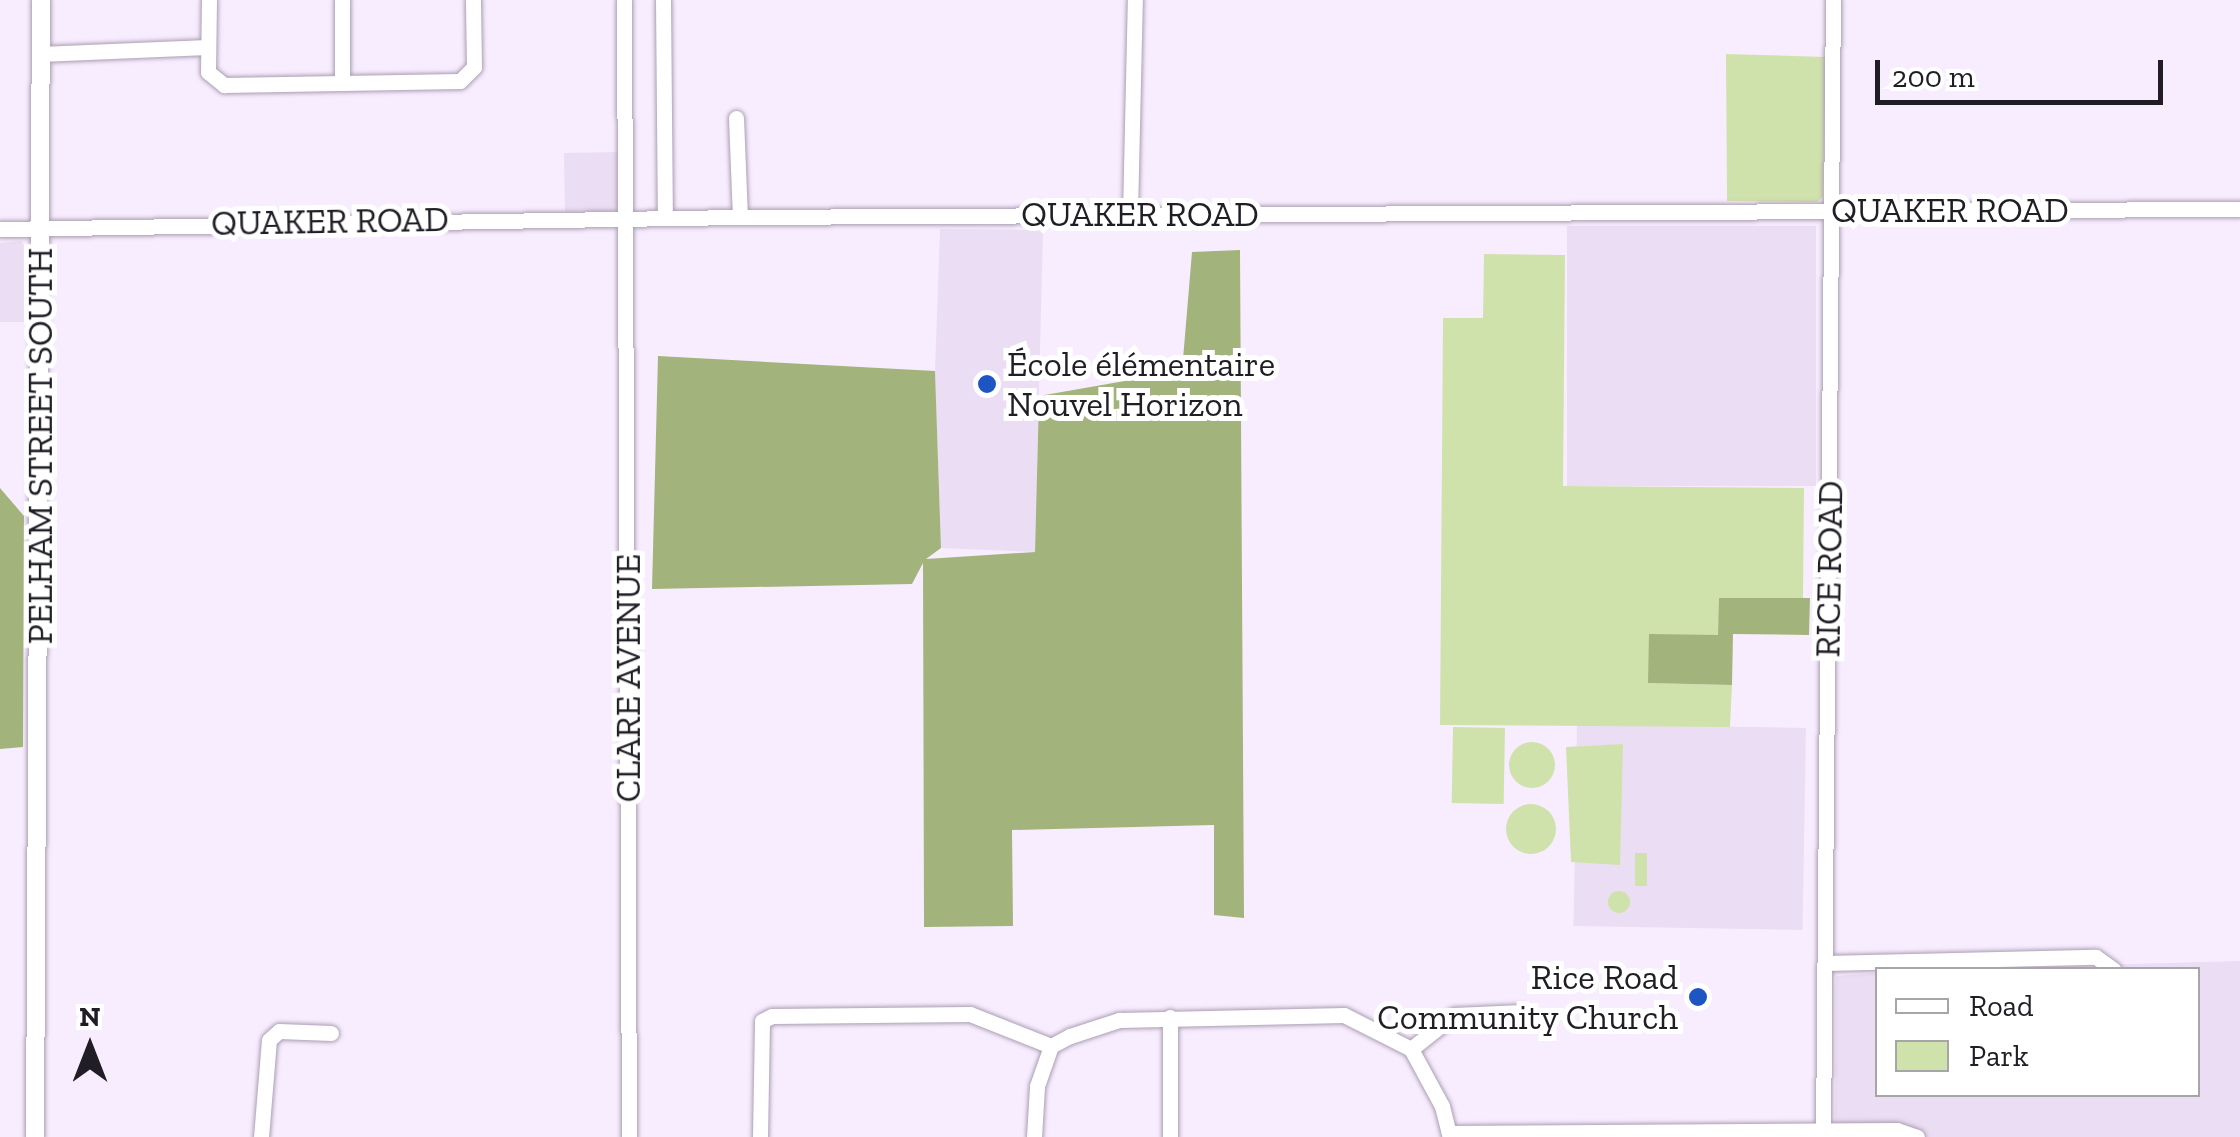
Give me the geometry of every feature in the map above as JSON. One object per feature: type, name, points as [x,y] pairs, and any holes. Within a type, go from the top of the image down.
[{"type":"main road","name":"PELHAM STREET SOUTH","points":[[35,1137],[41,0]]},
{"type":"street","points":[[209,0],[208,72],[224,85],[460,82],[474,68],[473,0]]},
{"type":"street","points":[[342,0],[342,82]]},
{"type":"street","name":"CLARE AVENUE","points":[[624,0],[629,1137]]},
{"type":"street","points":[[664,0],[665,218]]},
{"type":"street","points":[[1130,214],[1134,0]]},
{"type":"street","name":"RICE ROAD","points":[[1823,1134],[1834,0]]},
{"type":"street","points":[[41,48],[206,47]]},
{"type":"street","points":[[736,118],[740,217]]},
{"type":"street","name":"QUAKER ROAD","points":[[0,230],[626,218],[2240,209]]},
{"type":"street","points":[[1825,963],[2096,957],[2110,967]]},
{"type":"street","points":[[1411,1049],[1454,1015],[1523,1012]]},
{"type":"street","points":[[760,1137],[762,1022],[772,1016],[970,1014],[1051,1046],[1120,1020],[1344,1014],[1411,1049],[1450,1135],[1823,1134],[1897,1130],[1917,1137]]},
{"type":"street","points":[[1170,1017],[1170,1137]]},
{"type":"street","points":[[260,1137],[269,1040],[279,1031],[331,1033]]},
{"type":"street","points":[[1034,1137],[1038,1086],[1051,1046]]},
{"type":"shaded area","points":[[620,152],[621,211],[565,212],[564,153]]},
{"type":"shaded area","points":[[1567,226],[1816,226],[1816,486],[1567,486]]},
{"type":"shaded area","name":"École élémentaire Nouvel Horizon","points":[[940,229],[1043,230],[1035,552],[941,548],[935,371]]},
{"type":"shaded area","points":[[21,241],[27,250],[25,322],[0,322],[0,243]]},
{"type":"shaded area","points":[[1577,724],[1806,728],[1802,930],[1574,926]]},
{"type":"shaded area","points":[[2240,961],[2240,1137],[1835,1137],[1836,976],[1875,973],[1875,1097],[2200,1097],[2200,967],[2022,967]]},
{"type":"green space","points":[[1726,54],[1826,57],[1823,197],[1817,202],[1727,201]]},
{"type":"green space","points":[[1240,250],[1244,918],[1214,915],[1214,825],[1012,830],[1013,926],[924,927],[923,563],[912,584],[652,589],[658,356],[935,371],[941,548],[926,559],[1035,552],[1039,396],[1182,371],[1192,252]]},
{"type":"green space","points":[[1484,254],[1565,255],[1563,486],[1804,488],[1803,598],[1720,598],[1718,635],[1648,683],[1732,685],[1730,727],[1440,725],[1443,318],[1483,318]]},
{"type":"green space","points":[[0,488],[24,516],[23,747],[0,749]]},
{"type":"green space","points":[[1719,598],[1810,598],[1809,635],[1733,634],[1732,685],[1648,683],[1649,634],[1718,635]]},
{"type":"green space","points":[[1453,727],[1505,728],[1504,804],[1452,803]]},
{"type":"green space","points":[[1532,742],[1549,748],[1555,765],[1549,782],[1532,788],[1515,782],[1509,765],[1515,748]]},
{"type":"green space","points":[[1623,744],[1620,865],[1571,862],[1566,747]]},
{"type":"green space","points":[[1531,804],[1549,811],[1556,829],[1549,847],[1531,854],[1513,847],[1506,829],[1513,811]]},
{"type":"green space","points":[[1635,853],[1647,853],[1647,886],[1635,886]]},
{"type":"green space","points":[[1619,891],[1627,894],[1627,910],[1619,913],[1611,910],[1608,902],[1611,894]]},
{"type":"place","name":"École élémentaire Nouvel Horizon","points":[[987,384]]},
{"type":"place","name":"Rice Road Community Church","points":[[1698,997]]}]
